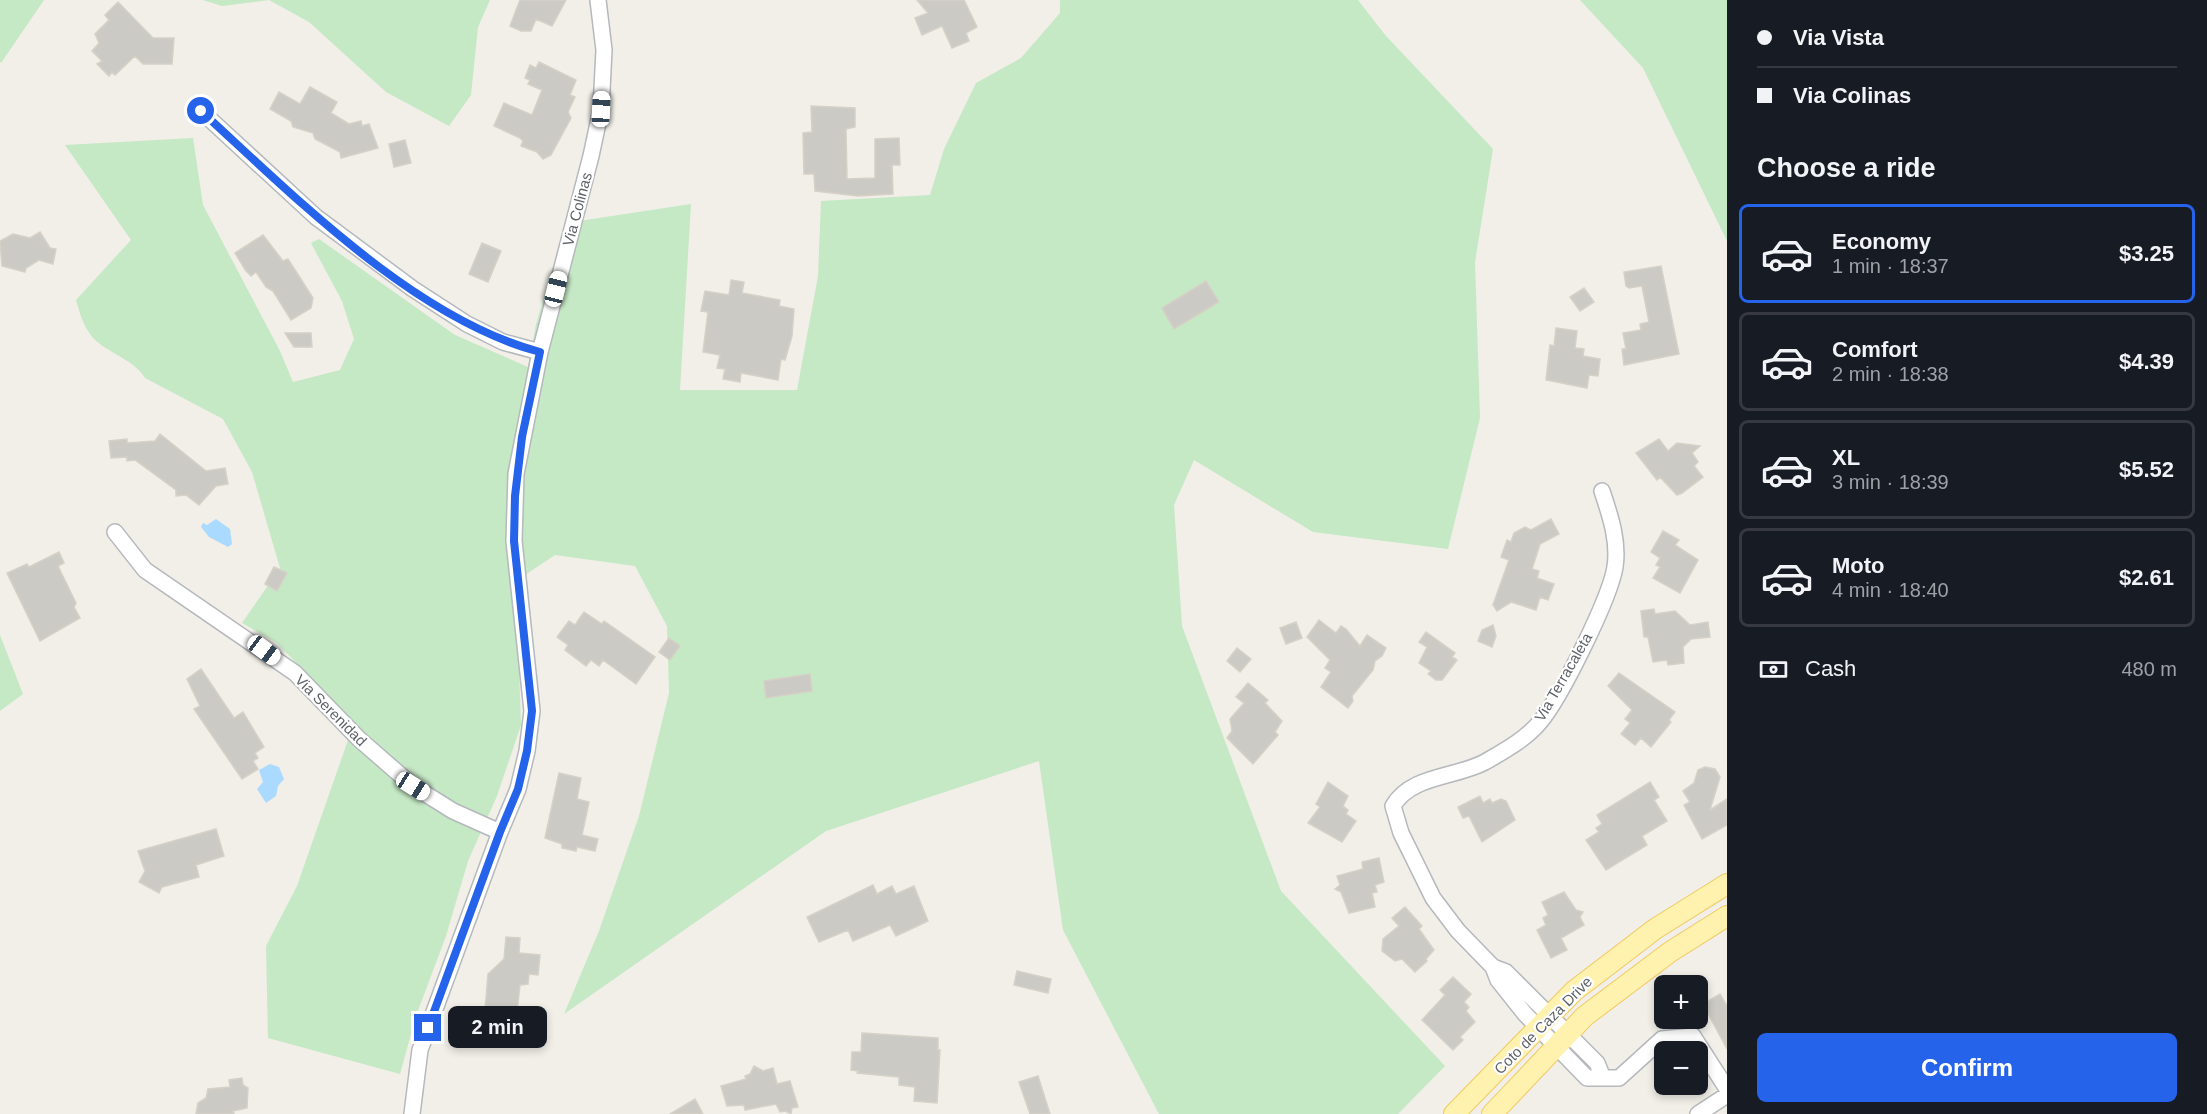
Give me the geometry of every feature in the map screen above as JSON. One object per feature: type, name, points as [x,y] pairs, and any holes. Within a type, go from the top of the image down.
[{"type":"main road","name":"Coto de Caza Drive","points":[[1454,1114],[1543,1022],[1613,959],[1704,896],[1727,884]]},
{"type":"main road","name":"Coto de Caza Drive","points":[[1492,1114],[1585,1016],[1639,975],[1727,916]]},
{"type":"street","name":"Via Colinas","points":[[412,1114],[420,1050],[518,789],[527,751],[532,711],[514,541],[516,474],[540,352],[601,109],[604,50],[598,0]]},
{"type":"street","points":[[201,111],[316,217],[412,289],[467,324],[503,342],[540,352]]},
{"type":"street","name":"Via Terracaleta","points":[[1602,491],[1614,529],[1615,566],[1603,605],[1540,723],[1514,744],[1482,763],[1407,789],[1393,806],[1401,833],[1433,898],[1458,931],[1493,967],[1506,972],[1587,1078],[1619,1078],[1662,1039],[1693,1036],[1727,1089]]},
{"type":"street","name":"Via Serenidad","points":[[115,532],[145,570],[294,672],[359,739],[413,786],[453,811],[500,832]]},
{"type":"street","points":[[1698,1114],[1727,1095]]},
{"type":"green space","points":[[0,0],[44,0],[1,63],[0,62]]},
{"type":"green space","points":[[203,0],[269,0],[222,6]]},
{"type":"green space","points":[[269,0],[490,0],[478,27],[471,95],[449,126],[386,92],[309,22]]},
{"type":"green space","points":[[1060,0],[1358,0],[1386,36],[1493,149],[1475,262],[1480,418],[1448,549],[1313,532],[1194,460],[1174,505],[1182,626],[1281,891],[1445,1066],[1398,1114],[1159,1114],[1063,930],[1039,761],[826,831],[564,1014],[599,931],[639,816],[669,693],[667,626],[635,566],[555,555],[516,581],[521,725],[497,796],[468,861],[446,936],[416,1016],[400,1074],[268,1038],[266,946],[297,886],[354,723],[277,643],[242,623],[280,568],[252,472],[223,419],[145,378],[133,365],[93,338],[84,324],[76,300],[131,240],[65,145],[193,138],[203,205],[280,351],[293,382],[340,370],[354,339],[342,301],[311,243],[319,239],[455,335],[528,367],[536,324],[566,223],[691,204],[680,390],[797,390],[818,276],[821,201],[930,195],[944,149],[976,83],[1021,58],[1060,13]]},
{"type":"green space","points":[[1580,0],[1727,0],[1727,241],[1643,68]]},
{"type":"green space","points":[[0,635],[23,694],[0,711]]},
{"type":"water","points":[[216,519],[230,529],[232,544],[228,547],[209,537],[201,527],[203,523],[207,525]]},
{"type":"water","points":[[270,764],[279,767],[284,779],[278,786],[276,796],[266,803],[257,789],[263,782],[259,770]]},
{"type":"building","points":[[520,0],[566,0],[552,26],[536,19],[531,31],[521,31],[510,26]]},
{"type":"building","points":[[917,0],[964,0],[977,27],[966,33],[969,41],[952,48],[942,26],[922,35],[915,18],[928,13]]},
{"type":"building","points":[[118,2],[153,38],[174,38],[172,64],[143,64],[135,56],[115,75],[112,72],[109,76],[97,64],[102,61],[92,51],[99,43],[95,34],[109,20],[105,15]]},
{"type":"building","points":[[539,62],[576,80],[570,95],[575,97],[568,112],[571,118],[551,155],[543,159],[537,152],[521,146],[523,141],[520,138],[494,126],[504,103],[532,115],[542,90],[528,84],[530,80],[525,78],[530,65],[536,68]]},
{"type":"building","points":[[310,87],[337,102],[331,113],[349,124],[361,121],[362,126],[369,124],[378,148],[341,158],[340,152],[315,139],[313,133],[293,127],[291,121],[270,109],[279,92],[300,104]]},
{"type":"building","points":[[811,106],[855,108],[855,127],[846,129],[847,179],[875,178],[875,139],[899,138],[900,165],[892,165],[893,194],[858,196],[815,191],[814,174],[804,174],[803,133],[812,132]]},
{"type":"building","points":[[405,140],[411,163],[394,167],[389,144]]},
{"type":"building","points":[[40,232],[50,248],[56,249],[53,264],[39,260],[26,268],[25,272],[2,266],[0,241],[13,234],[30,238]]},
{"type":"building","points":[[263,235],[283,261],[288,259],[313,298],[311,308],[291,320],[273,291],[266,287],[256,272],[251,276],[246,271],[235,253]]},
{"type":"building","points":[[482,243],[501,251],[488,282],[469,274]]},
{"type":"building","points":[[1661,266],[1679,354],[1624,365],[1622,349],[1626,349],[1623,333],[1641,330],[1640,324],[1649,322],[1642,286],[1629,288],[1626,286],[1624,272]]},
{"type":"building","points":[[731,280],[744,282],[742,293],[780,300],[779,306],[794,309],[792,336],[785,360],[781,359],[778,380],[741,373],[740,382],[723,379],[725,369],[717,368],[720,355],[703,352],[708,312],[701,311],[705,291],[729,295]]},
{"type":"building","points":[[1206,281],[1219,302],[1174,329],[1162,308]]},
{"type":"building","points":[[1584,288],[1594,302],[1580,311],[1570,297]]},
{"type":"building","points":[[1556,328],[1577,331],[1575,348],[1584,349],[1583,356],[1600,359],[1598,376],[1589,375],[1587,388],[1546,380],[1550,345],[1554,346]]},
{"type":"building","points":[[285,333],[311,333],[312,347],[294,347]]},
{"type":"building","points":[[160,434],[206,471],[225,468],[228,484],[216,486],[199,505],[186,495],[176,496],[176,490],[135,460],[127,461],[127,457],[111,458],[109,441],[127,439],[127,443],[155,441]]},
{"type":"building","points":[[1659,439],[1668,451],[1677,443],[1700,446],[1692,453],[1698,462],[1694,466],[1703,477],[1677,495],[1660,477],[1657,480],[1636,453]]},
{"type":"building","points":[[1551,519],[1559,534],[1540,544],[1532,569],[1539,571],[1537,578],[1554,584],[1548,600],[1540,597],[1536,610],[1511,602],[1497,611],[1493,605],[1509,560],[1501,557],[1507,540],[1511,542],[1514,533],[1525,527],[1531,530]]},
{"type":"building","points":[[1663,531],[1679,540],[1675,545],[1698,560],[1680,593],[1653,578],[1660,567],[1656,565],[1660,558],[1651,552]]},
{"type":"building","points":[[59,552],[64,563],[58,566],[76,603],[74,607],[80,618],[40,641],[7,573],[27,564],[29,567]]},
{"type":"building","points":[[274,567],[287,573],[277,591],[265,584]]},
{"type":"building","points":[[1654,609],[1655,614],[1675,611],[1690,625],[1708,622],[1710,637],[1691,639],[1683,647],[1684,663],[1668,665],[1667,660],[1653,662],[1648,637],[1644,637],[1641,611]]},
{"type":"building","points":[[584,612],[602,624],[604,621],[655,657],[636,684],[603,660],[599,666],[591,660],[586,666],[565,650],[568,645],[557,637],[569,621],[575,625]]},
{"type":"building","points":[[1319,620],[1336,633],[1341,626],[1346,629],[1360,646],[1367,635],[1386,648],[1382,656],[1375,661],[1373,670],[1352,696],[1353,701],[1348,708],[1321,687],[1331,672],[1325,668],[1330,660],[1307,637]]},
{"type":"building","points":[[1296,622],[1302,638],[1286,644],[1280,628]]},
{"type":"building","points":[[1493,625],[1496,636],[1492,647],[1478,641],[1482,630]]},
{"type":"building","points":[[1426,632],[1455,653],[1452,657],[1457,660],[1442,680],[1436,680],[1428,674],[1431,671],[1419,663],[1427,647],[1419,642]]},
{"type":"building","points":[[669,638],[680,646],[670,660],[659,652]]},
{"type":"building","points":[[1237,648],[1251,659],[1240,672],[1227,661]]},
{"type":"building","points":[[201,669],[234,718],[243,712],[264,747],[255,753],[258,758],[253,761],[258,769],[242,779],[194,709],[200,706],[187,679]]},
{"type":"building","points":[[1619,673],[1675,712],[1669,720],[1671,722],[1651,747],[1641,738],[1635,745],[1621,734],[1630,723],[1625,719],[1632,710],[1608,686]]},
{"type":"building","points":[[810,674],[812,691],[766,698],[764,681]]},
{"type":"building","points":[[1248,683],[1268,700],[1265,703],[1282,721],[1275,732],[1278,735],[1253,764],[1227,738],[1232,731],[1230,719],[1244,703],[1236,697]]},
{"type":"building","points":[[1705,767],[1715,769],[1720,777],[1710,810],[1727,799],[1727,825],[1702,839],[1684,805],[1690,802],[1683,791],[1694,783],[1698,770]]},
{"type":"building","points":[[559,773],[581,778],[577,799],[589,802],[582,835],[598,839],[595,851],[577,847],[576,851],[562,848],[562,844],[545,838]]},
{"type":"building","points":[[1328,782],[1348,796],[1343,806],[1348,810],[1346,814],[1356,821],[1342,842],[1308,823],[1320,807],[1316,804]]},
{"type":"building","points":[[1650,782],[1659,797],[1654,800],[1667,821],[1642,836],[1647,845],[1606,870],[1586,840],[1599,832],[1596,828],[1602,824],[1597,815]]},
{"type":"building","points":[[1480,796],[1483,803],[1490,799],[1492,803],[1501,799],[1506,801],[1515,820],[1482,842],[1469,816],[1463,818],[1458,807]]},
{"type":"building","points":[[216,829],[224,856],[196,865],[199,877],[162,887],[159,893],[139,882],[145,871],[138,851]]},
{"type":"building","points":[[1379,858],[1384,882],[1375,885],[1377,892],[1372,893],[1375,907],[1349,913],[1341,892],[1335,889],[1340,885],[1337,876],[1363,869],[1362,862]]},
{"type":"building","points":[[873,885],[877,894],[892,886],[896,894],[914,886],[928,921],[896,936],[890,925],[853,941],[848,930],[819,942],[807,917]]},
{"type":"building","points":[[1564,892],[1576,910],[1583,912],[1580,917],[1584,925],[1561,938],[1567,950],[1551,958],[1537,930],[1546,925],[1543,918],[1548,915],[1542,902]]},
{"type":"building","points":[[1405,907],[1422,926],[1419,929],[1434,950],[1426,959],[1427,961],[1415,972],[1402,959],[1395,961],[1382,951],[1383,939],[1399,926],[1392,918]]},
{"type":"building","points":[[506,937],[520,938],[519,953],[540,955],[538,975],[529,974],[528,984],[520,985],[517,1012],[526,1013],[525,1027],[487,1024],[488,1010],[485,1010],[488,974],[504,959]]},
{"type":"building","points":[[1017,971],[1051,979],[1048,993],[1014,985]]},
{"type":"building","points":[[1453,977],[1471,994],[1464,1002],[1469,1007],[1466,1011],[1475,1022],[1460,1037],[1463,1040],[1453,1050],[1422,1020],[1445,995],[1440,990]]},
{"type":"building","points":[[1720,994],[1727,1006],[1727,1049],[1708,1013],[1708,1001]]},
{"type":"building","points":[[862,1033],[938,1038],[938,1050],[940,1050],[937,1103],[914,1101],[915,1087],[899,1085],[899,1077],[857,1073],[858,1071],[851,1070],[852,1052],[861,1052]]},
{"type":"building","points":[[754,1066],[763,1071],[773,1068],[777,1084],[790,1081],[798,1107],[792,1108],[791,1114],[785,1111],[780,1112],[776,1104],[745,1110],[744,1105],[727,1106],[721,1086],[746,1079],[745,1076],[750,1074]]},
{"type":"building","points":[[1038,1076],[1050,1114],[1030,1114],[1019,1082]]},
{"type":"building","points":[[242,1078],[243,1085],[248,1088],[247,1108],[233,1111],[234,1114],[196,1114],[198,1103],[206,1098],[208,1089],[230,1087],[229,1080]]},
{"type":"building","points":[[695,1099],[703,1114],[670,1114]]},
{"type":"route","points":[[201,111],[316,217],[412,289],[467,324],[503,342],[540,352],[522,437],[515,496],[514,541],[532,711],[527,751],[518,789],[428,1028]]}]
